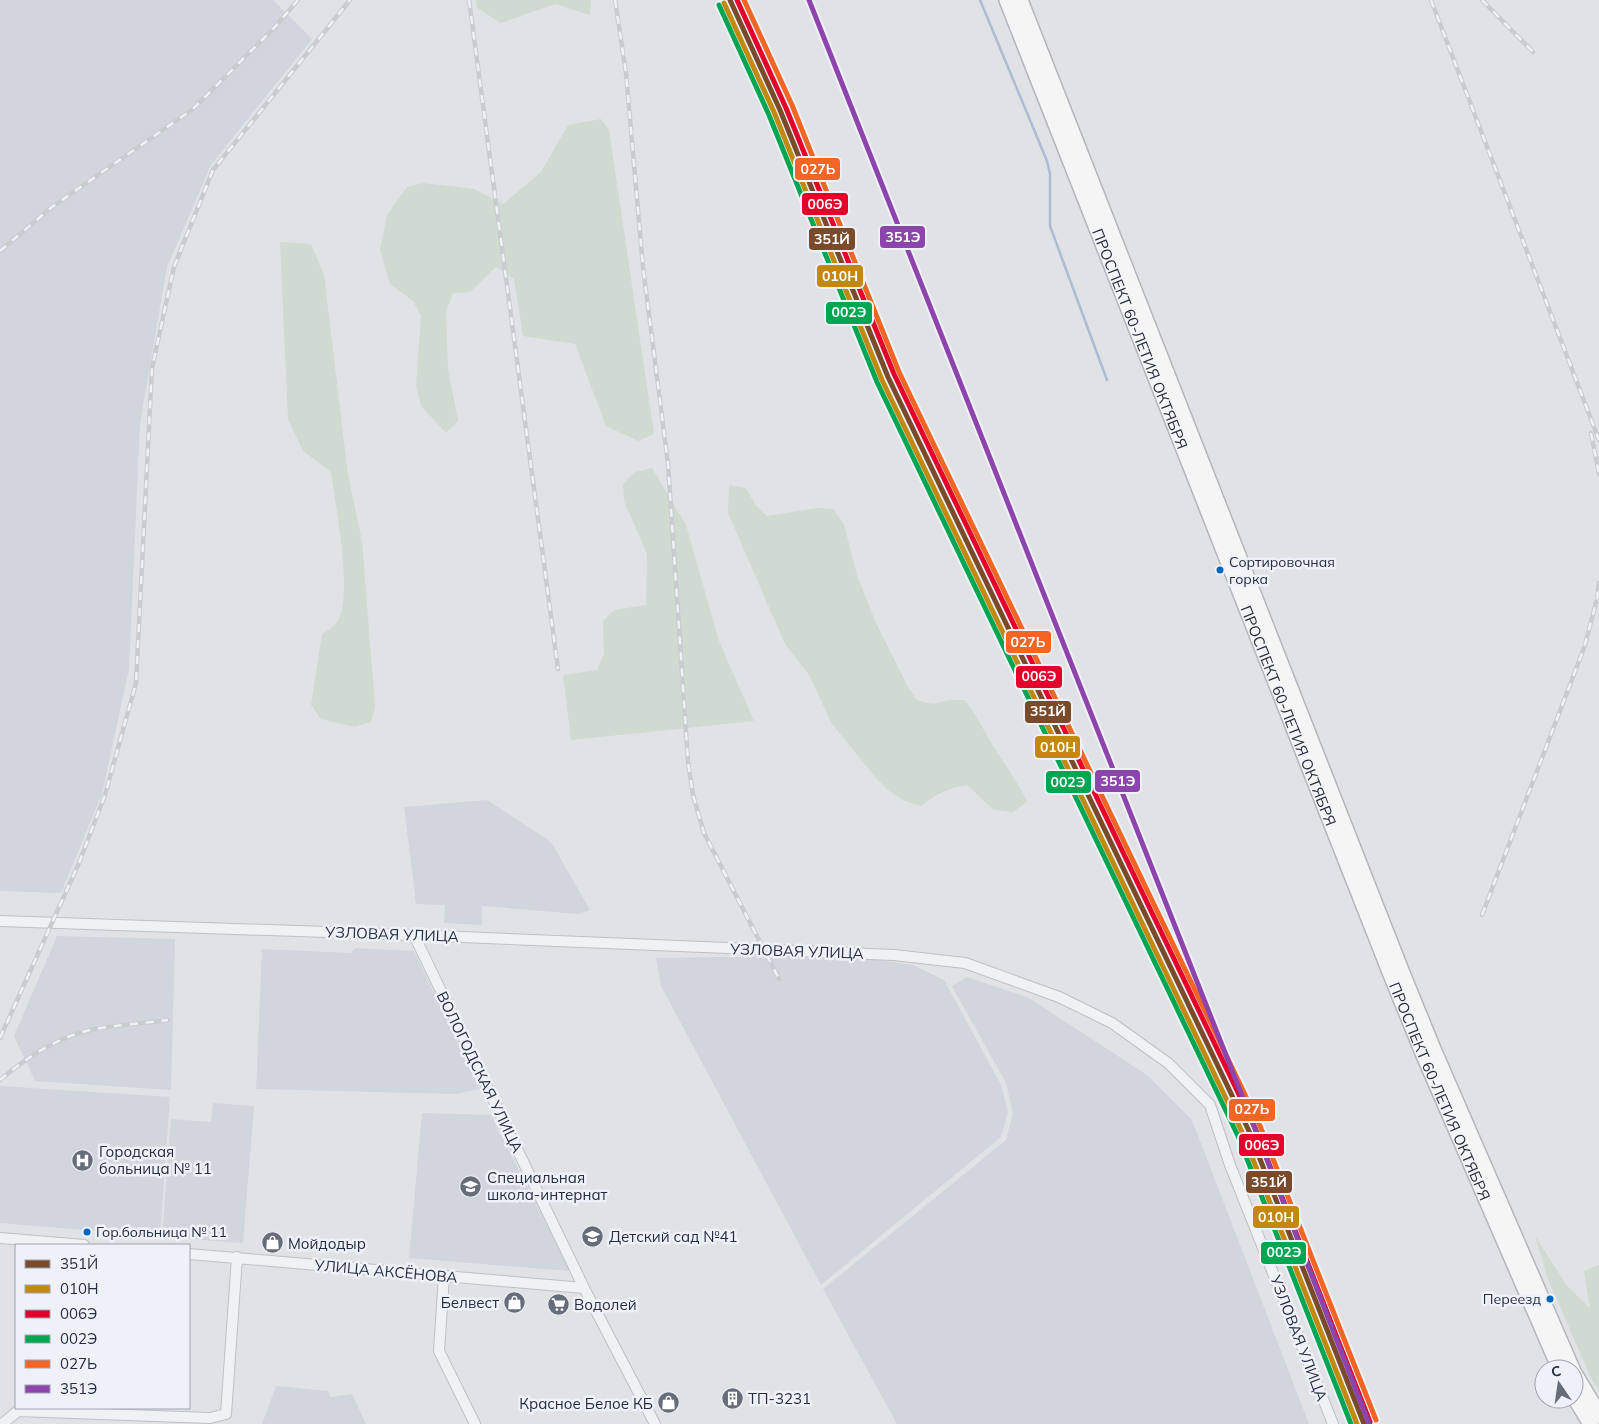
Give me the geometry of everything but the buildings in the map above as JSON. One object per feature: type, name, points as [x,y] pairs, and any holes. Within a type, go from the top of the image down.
[{"type":"highway","name":"ПРОСПЕКТ 60-ЛЕТИЯ ОКТЯБРЯ","points":[[1007,0],[1398,994],[1556,1359]]},
{"type":"highway","name":"ПРОСПЕКТ 60-ЛЕТИЯ ОКТЯБРЯ","points":[[1020,0],[1405,981],[1568,1359]]},
{"type":"highway","points":[[1584,1390],[1599,1415]]},
{"type":"highway","points":[[1582,1409],[1591,1424]]},
{"type":"street","name":"УЗЛОВАЯ УЛИЦА","points":[[0,921],[414,935],[884,955],[965,963],[1059,997],[1112,1023],[1168,1063],[1210,1105],[1230,1164],[1332,1424]]},
{"type":"street","name":"ВОЛОГОДСКАЯ УЛИЦА","points":[[414,935],[584,1288],[655,1424]]},
{"type":"street","points":[[0,1238],[72,1244]]},
{"type":"street","name":"УЛИЦА АКСЁНОВА","points":[[190,1254],[584,1288]]},
{"type":"street","points":[[2,1424],[18,1411],[210,1418],[226,1414],[237,1257]]},
{"type":"street","points":[[444,1276],[439,1351],[475,1424]]},
{"type":"street","points":[[45,1424],[46,1412]]},
{"type":"shaded area","points":[[0,0],[273,0],[312,39],[211,165],[167,267],[140,424],[129,669],[102,794],[61,893],[0,891]]},
{"type":"shaded area","points":[[476,0],[591,0],[590,15],[555,4],[501,23],[477,8]]},
{"type":"shaded area","points":[[601,119],[609,130],[654,434],[638,441],[606,426],[575,344],[523,336],[514,279],[496,267],[470,292],[453,293],[446,312],[448,369],[458,421],[446,433],[421,406],[416,385],[421,316],[413,301],[390,284],[380,249],[387,215],[407,187],[423,183],[474,189],[503,204],[541,172],[568,125]]},
{"type":"shaded area","points":[[280,242],[311,244],[324,275],[348,475],[362,541],[375,707],[371,722],[355,727],[321,719],[311,705],[322,634],[336,624],[342,609],[344,571],[331,472],[303,451],[288,419]]},
{"type":"shaded area","points":[[652,468],[686,525],[719,641],[754,721],[571,740],[563,675],[597,670],[604,654],[603,621],[614,610],[646,605],[647,554],[624,501],[623,484],[635,472]]},
{"type":"shaded area","points":[[729,485],[746,488],[755,504],[767,516],[817,508],[833,509],[844,524],[857,575],[876,623],[908,687],[917,700],[933,704],[949,700],[965,700],[1027,802],[1013,812],[994,810],[967,785],[943,792],[921,806],[905,801],[889,791],[876,778],[832,724],[809,675],[785,644],[728,513]]},
{"type":"shaded area","points":[[487,800],[551,842],[590,910],[579,914],[482,906],[482,925],[444,923],[445,905],[416,904],[404,807]]},
{"type":"shaded area","points":[[57,936],[175,939],[171,1090],[35,1081],[14,1036]]},
{"type":"shaded area","points":[[355,948],[414,951],[480,1089],[456,1094],[256,1089],[262,949],[350,953]]},
{"type":"shaded area","points":[[777,956],[872,959],[913,965],[944,980],[1001,1085],[1008,1112],[1001,1137],[821,1285],[661,986],[656,958]]},
{"type":"shaded area","points":[[967,977],[1029,998],[1147,1075],[1192,1120],[1309,1424],[897,1424],[823,1289],[1006,1140],[1013,1113],[1006,1083],[952,986]]},
{"type":"shaded area","name":"Городская больница № 11","points":[[0,1086],[170,1097],[160,1236],[0,1223]]},
{"type":"shaded area","points":[[213,1103],[254,1106],[243,1243],[162,1237],[171,1119],[211,1122]]},
{"type":"shaded area","name":"Специальная школа-интернат","points":[[422,1113],[491,1115],[570,1271],[409,1258]]},
{"type":"shaded area","points":[[1535,1236],[1567,1286],[1590,1308],[1584,1271],[1599,1265],[1599,1391],[1591,1378],[1548,1279]]},
{"type":"shaded area","points":[[276,1386],[328,1391],[330,1397],[352,1394],[366,1424],[262,1424]]},
{"type":"waterway","points":[[980,0],[1047,161],[1050,174],[1050,226],[1107,380]]},
{"type":"railway","points":[[0,251],[52,207],[193,109],[274,28],[298,0]]},
{"type":"railway","points":[[0,1038],[79,863],[105,795],[136,683],[152,368],[174,267],[213,170],[350,0]]},
{"type":"railway","points":[[469,0],[558,669]]},
{"type":"railway","points":[[615,0],[626,73],[643,267],[668,464],[688,762],[693,795],[704,833],[779,979]]},
{"type":"railway","points":[[1431,0],[1599,440]]},
{"type":"railway","points":[[1482,0],[1533,52]]},
{"type":"railway","points":[[1591,433],[1599,474]]},
{"type":"railway","points":[[1482,915],[1584,648],[1597,599],[1599,583]]},
{"type":"railway","points":[[0,1080],[44,1048],[82,1032],[168,1020]]},
{"type":"transit line","name":"351Й","points":[[730,0],[780,110],[888,377],[1249,1131],[1364,1424]]},
{"type":"transit line","name":"006Э","points":[[737,0],[786,108],[894,374],[1255,1128],[1370,1422]]},
{"type":"transit line","name":"027Ь","points":[[744,0],[792,105],[899,372],[1260,1126],[1376,1420]]},
{"type":"transit line","name":"351Э","points":[[809,0],[1254,1126],[1369,1424]]},
{"type":"transit line","name":"010Н","points":[[724,3],[774,112],[882,380],[1243,1134],[1357,1424]]},
{"type":"transit line","name":"002Э","points":[[719,5],[769,115],[877,382],[1238,1136],[1351,1424]]},
{"type":"place","name":"Сортировочная горка","points":[[1220,570]]},
{"type":"place","name":"Городская больница № 11","points":[[83,1160]]},
{"type":"place","name":"Специальная школа-интернат","points":[[471,1186]]},
{"type":"place","name":"Гор.больница № 11","points":[[87,1232]]},
{"type":"place","name":"Детский сад №41","points":[[593,1236]]},
{"type":"place","name":"Мойдодыр","points":[[272,1243]]},
{"type":"place","name":"Переезд","points":[[1550,1299]]},
{"type":"place","name":"Белвест","points":[[515,1302]]},
{"type":"place","name":"Водолей","points":[[558,1304]]},
{"type":"place","name":"ТП-3231","points":[[732,1398]]},
{"type":"place","name":"Красное Белое КБ","points":[[669,1403]]}]
